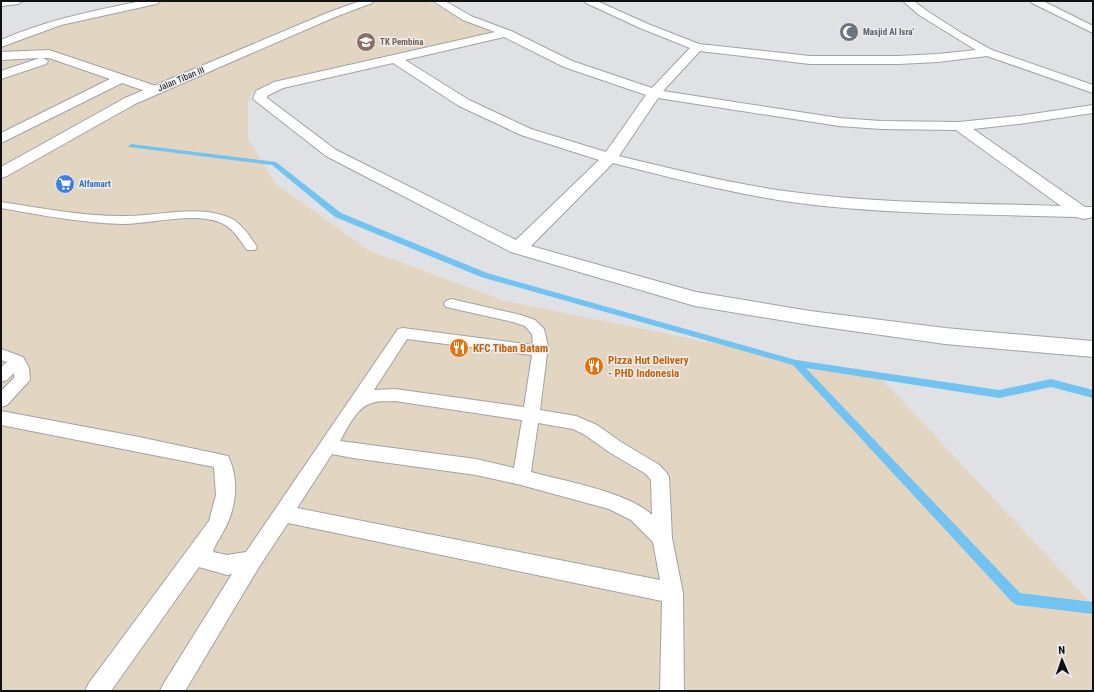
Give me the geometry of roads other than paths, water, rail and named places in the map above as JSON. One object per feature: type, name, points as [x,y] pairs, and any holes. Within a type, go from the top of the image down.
[{"type":"street","points":[[1,3],[18,1]]},
{"type":"street","points":[[1,44],[22,34],[114,5],[156,1]]},
{"type":"street","name":"Jalan Tiban III","points":[[1,173],[119,107],[154,90],[331,15],[369,1]]},
{"type":"street","points":[[442,1],[467,18],[507,33],[568,64],[654,93],[839,122],[881,125],[959,126],[1019,120],[1093,109]]},
{"type":"street","points":[[589,1],[644,26],[697,47],[810,60],[853,61],[938,58],[988,52]]},
{"type":"street","points":[[908,1],[923,13],[959,36],[988,52],[1093,89]]},
{"type":"street","points":[[1035,1],[1093,30]]},
{"type":"street","points":[[600,6],[615,3]]},
{"type":"street","points":[[471,8],[482,15],[489,25]]},
{"type":"street","points":[[507,33],[279,85],[261,94],[260,99],[331,153],[518,248],[695,299],[810,318],[945,336],[1093,349]]},
{"type":"street","points":[[518,248],[610,158],[654,93],[697,47]]},
{"type":"street","points":[[1,56],[49,54],[154,90]]},
{"type":"street","points":[[1,75],[56,56]]},
{"type":"street","points":[[396,59],[441,89],[498,120],[526,132],[610,158],[724,186],[792,197],[838,202],[927,208],[1090,215]]},
{"type":"street","points":[[1,139],[120,79]]},
{"type":"street","points":[[959,126],[1090,215]]},
{"type":"lane","points":[[1,205],[97,219],[123,220],[186,216],[208,216],[222,218],[234,226],[251,247]]},
{"type":"lane","points":[[451,304],[516,318],[530,324],[538,333],[540,351],[538,374],[521,477]]},
{"type":"lane","points":[[172,691],[252,560],[403,333],[540,351]]},
{"type":"lane","points":[[1,354],[18,361],[22,366],[22,380],[1,401]]},
{"type":"lane","points":[[1,376],[18,361]]},
{"type":"lane","points":[[355,406],[362,400],[375,396],[395,395],[576,423],[591,430],[615,447],[652,469],[660,477],[662,538],[673,593],[672,691]]},
{"type":"lane","points":[[1,418],[222,461],[227,482],[225,507],[216,527],[97,691]]},
{"type":"lane","points":[[328,446],[353,451],[476,467],[521,477],[613,502],[638,514],[662,538]]},
{"type":"lane","points":[[282,514],[673,593]]},
{"type":"lane","points":[[205,542],[203,554],[204,559],[227,565],[252,560]]},
{"type":"waterway","points":[[131,146],[274,163],[338,215],[484,275],[796,363]]},
{"type":"waterway","points":[[796,363],[999,394],[1051,383],[1093,394]]},
{"type":"waterway","points":[[796,363],[1017,599],[1093,608]]},
{"type":"place","name":"Masjid Al Isra'","points":[[849,32]]},
{"type":"place","name":"TK Pembina","points":[[366,42]]},
{"type":"place","name":"Alfamart","points":[[65,184]]},
{"type":"place","name":"KFC Tiban Batam","points":[[459,348]]},
{"type":"place","name":"Pizza Hut Delivery - PHD Indonesia","points":[[594,366]]}]
